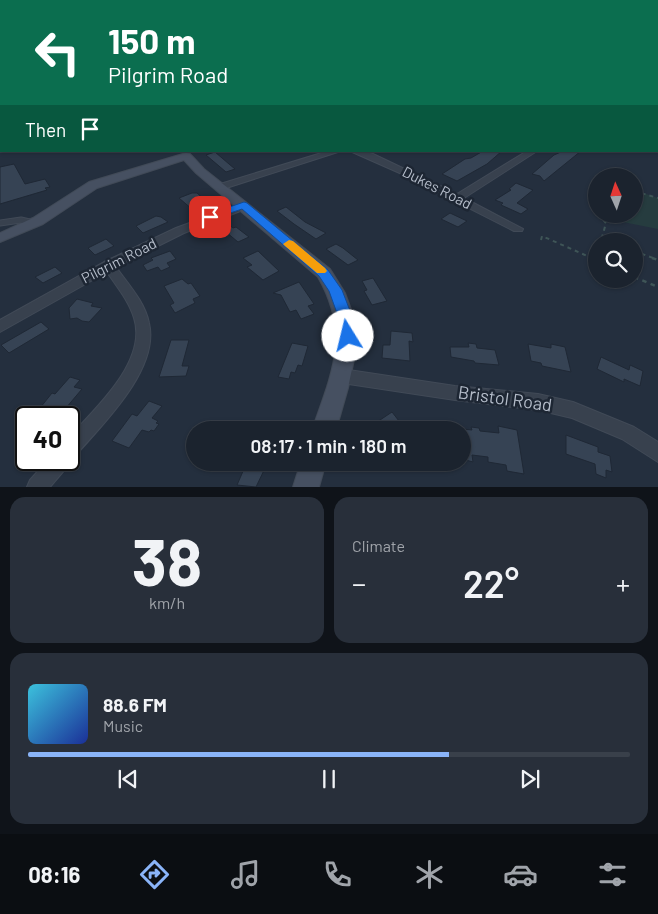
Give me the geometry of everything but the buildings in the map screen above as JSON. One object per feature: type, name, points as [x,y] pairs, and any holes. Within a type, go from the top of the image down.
[{"type":"street","points":[[220,187],[334,152]]},
{"type":"street","name":"Dukes Road","points":[[357,152],[405,172],[456,200],[518,229]]},
{"type":"street","points":[[456,200],[531,152]]},
{"type":"street","points":[[0,238],[34,223],[93,185],[184,154],[220,187],[324,273],[336,290],[345,316],[348,336],[342,376],[327,421]]},
{"type":"street","name":"Pilgrim Road","points":[[0,327],[108,266],[210,217],[244,206]]},
{"type":"street","points":[[80,437],[123,385],[137,364],[144,336],[143,324],[137,309],[108,266]]},
{"type":"street","name":"Bristol Road","points":[[342,376],[455,393],[538,402],[573,410],[628,434],[658,453]]},
{"type":"street","points":[[37,486],[50,471]]},
{"type":"street","points":[[306,486],[311,471]]},
{"type":"lane","points":[[0,224],[21,220],[34,223]]},
{"type":"path","points":[[643,194],[658,198]]},
{"type":"path","points":[[541,240],[542,236],[588,256]]},
{"type":"path","points":[[643,254],[658,260]]},
{"type":"path","points":[[643,281],[658,288]]},
{"type":"green space","points":[[643,193],[658,198],[658,229],[628,223],[643,223]]},
{"type":"slow traffic","points":[[289,244],[321,271]]},
{"type":"route","points":[[210,217],[244,206],[324,273],[336,290],[345,316],[348,336]]}]
